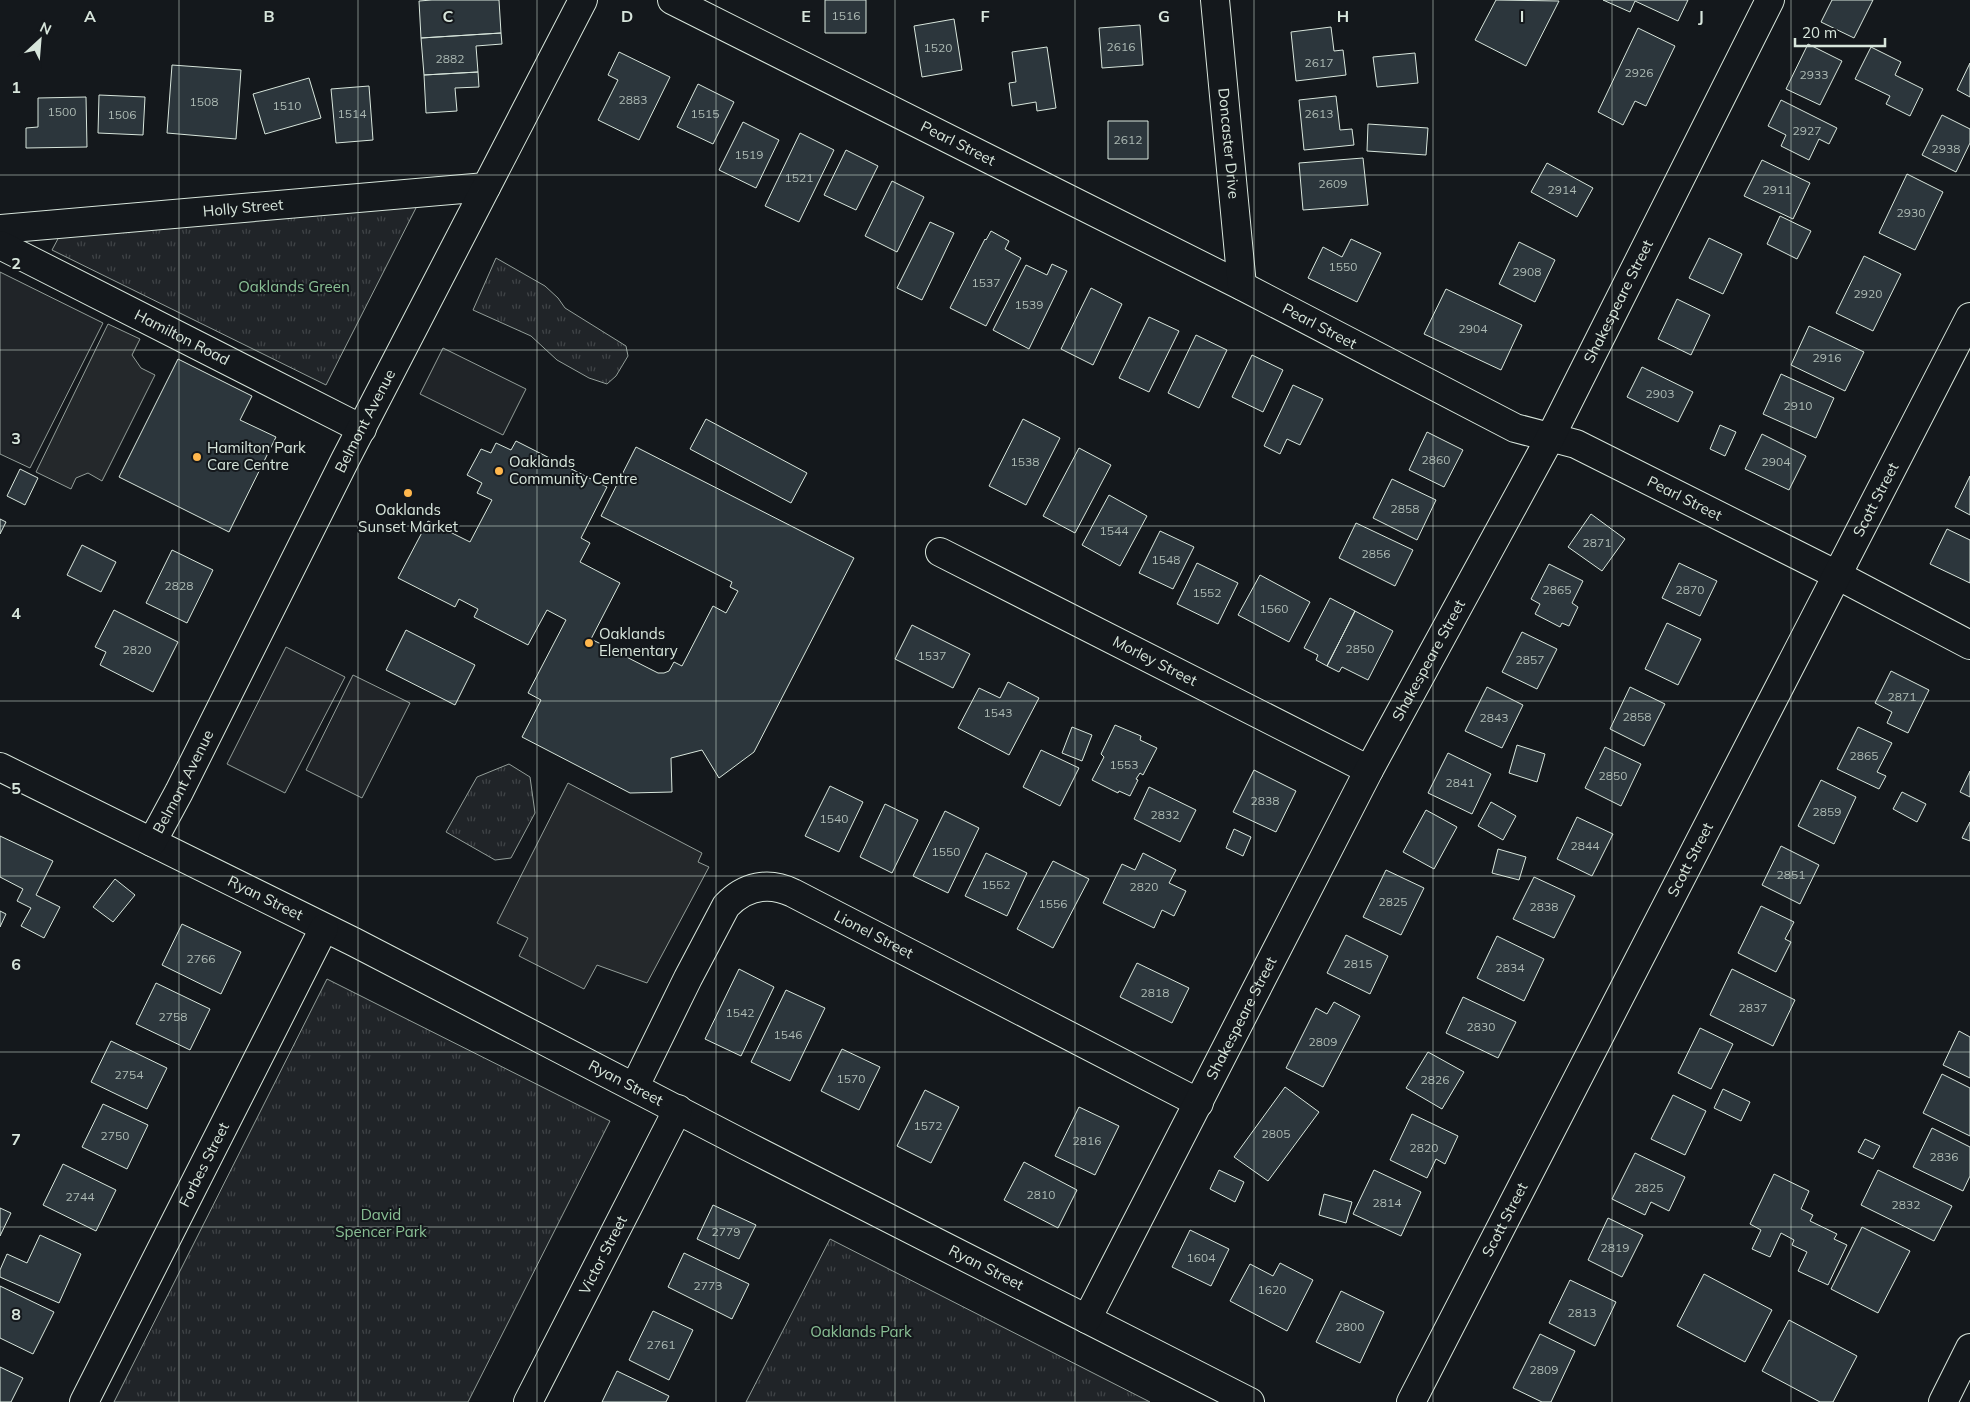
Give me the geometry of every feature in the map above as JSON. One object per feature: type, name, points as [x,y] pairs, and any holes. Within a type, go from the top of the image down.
[{"type":"street","name":"Belmont Avenue","points":[[152,842],[583,0]]},
{"type":"street","name":"Pearl Street","points":[[672,0],[1242,286],[1515,428],[1576,444],[1970,644]]},
{"type":"street","name":"Doncaster Drive","points":[[1215,0],[1242,286]]},
{"type":"street","name":"Shakespeare Street","points":[[1087,1319],[1369,770],[1550,438],[1770,0]]},
{"type":"street","name":"Holly Street","points":[[0,229],[486,187]]},
{"type":"street","name":"Hamilton Road","points":[[0,245],[362,429]]},
{"type":"street","name":"Scott Street","points":[[1411,1402],[1970,317]]},
{"type":"street","name":"Morley Street","points":[[940,552],[1369,770]]},
{"type":"street","name":"Ryan Street","points":[[0,767],[324,928],[1250,1402]]},
{"type":"street","name":"Lionel Street","points":[[635,1086],[726,906],[746,890],[775,886],[793,893],[1199,1103]]},
{"type":"street","name":"Forbes Street","points":[[84,1402],[324,928]]},
{"type":"street","name":"Victor Street","points":[[528,1402],[678,1109]]},
{"type":"street","points":[[1943,1402],[1970,1348]]},
{"type":"green space","name":"Oaklands Green","points":[[419,202],[326,385],[52,250],[60,235]]},
{"type":"green space","points":[[496,258],[545,286],[558,298],[565,308],[626,346],[628,356],[616,376],[607,384],[589,378],[557,360],[531,336],[473,310]]},
{"type":"green space","points":[[0,272],[103,323],[30,468],[0,454]]},
{"type":"green space","points":[[443,348],[526,389],[503,435],[420,394]]},
{"type":"green space","points":[[286,647],[345,677],[285,793],[227,764]]},
{"type":"green space","points":[[353,675],[410,703],[362,798],[306,770]]},
{"type":"green space","points":[[509,764],[530,777],[535,813],[511,858],[495,860],[446,832],[477,777]]},
{"type":"green space","name":"David Spencer Park","points":[[327,979],[610,1121],[468,1402],[114,1402]]},
{"type":"green space","name":"Oaklands Park","points":[[830,1239],[1150,1402],[746,1402]]},
{"type":"shaded area","points":[[108,324],[140,339],[132,355],[141,368],[155,375],[102,481],[88,473],[76,478],[71,489],[36,472]]},
{"type":"shaded area","points":[[568,783],[702,853],[698,862],[709,867],[647,983],[597,965],[584,989],[519,956],[528,938],[497,923]]},
{"type":"building","points":[[499,0],[501,33],[421,38],[419,1]]},
{"type":"building","points":[[825,0],[866,0],[866,33],[825,33]]},
{"type":"building","points":[[1496,0],[1559,1],[1526,66],[1475,40]]},
{"type":"building","points":[[1603,0],[1688,0],[1678,21],[1635,1],[1630,12]]},
{"type":"building","points":[[1832,0],[1873,0],[1854,38],[1821,22]]},
{"type":"building","points":[[954,19],[962,70],[922,77],[914,26]]},
{"type":"building","points":[[1140,25],[1143,65],[1102,68],[1099,28]]},
{"type":"building","points":[[1331,27],[1334,51],[1343,50],[1346,75],[1296,81],[1291,32]]},
{"type":"building","points":[[1638,28],[1675,46],[1646,106],[1635,101],[1623,125],[1598,112]]},
{"type":"building","points":[[501,33],[502,44],[476,46],[478,72],[424,75],[421,38]]},
{"type":"building","points":[[1808,44],[1842,61],[1820,105],[1786,89]]},
{"type":"building","points":[[1047,47],[1056,108],[1037,111],[1036,102],[1012,106],[1009,83],[1016,82],[1012,52]]},
{"type":"building","points":[[1871,47],[1901,62],[1895,75],[1923,89],[1910,116],[1886,104],[1890,96],[1855,79]]},
{"type":"building","points":[[619,52],[670,77],[639,140],[598,120],[618,80],[608,75]]},
{"type":"building","points":[[1415,53],[1418,83],[1377,87],[1373,57]]},
{"type":"building","points":[[1970,63],[1970,97],[1957,90]]},
{"type":"building","points":[[172,65],[241,70],[236,139],[167,133]]},
{"type":"building","points":[[478,72],[479,87],[455,88],[457,111],[426,113],[424,75]]},
{"type":"building","points":[[309,78],[321,118],[265,134],[253,94]]},
{"type":"building","points":[[698,84],[734,102],[713,144],[677,127]]},
{"type":"building","points":[[369,86],[373,140],[336,143],[331,89]]},
{"type":"building","points":[[99,95],[145,97],[143,135],[98,133]]},
{"type":"building","points":[[1336,96],[1340,130],[1352,129],[1354,145],[1304,150],[1299,100]]},
{"type":"building","points":[[86,97],[87,147],[26,148],[26,128],[38,127],[38,98]]},
{"type":"building","points":[[1781,100],[1837,128],[1829,144],[1819,139],[1809,160],[1781,146],[1786,135],[1768,126]]},
{"type":"building","points":[[1942,115],[1970,129],[1970,143],[1956,172],[1922,155]]},
{"type":"building","points":[[1108,121],[1148,121],[1148,159],[1108,159]]},
{"type":"building","points":[[743,122],[779,140],[756,188],[719,170]]},
{"type":"building","points":[[1368,124],[1428,128],[1426,155],[1367,151]]},
{"type":"building","points":[[800,133],[834,150],[799,222],[765,206]]},
{"type":"building","points":[[846,150],[878,166],[856,210],[824,195]]},
{"type":"building","points":[[1363,158],[1368,205],[1303,210],[1299,163]]},
{"type":"building","points":[[1762,160],[1810,183],[1793,219],[1744,196]]},
{"type":"building","points":[[1547,163],[1593,188],[1577,217],[1531,192]]},
{"type":"building","points":[[1907,174],[1943,192],[1915,250],[1879,233]]},
{"type":"building","points":[[892,181],[924,197],[897,252],[865,236]]},
{"type":"building","points":[[1780,216],[1811,231],[1797,259],[1767,244]]},
{"type":"building","points":[[930,222],[954,233],[922,300],[897,288]]},
{"type":"building","points":[[991,231],[1009,241],[1005,249],[1021,258],[986,326],[950,308],[985,239]]},
{"type":"building","points":[[1709,238],[1742,254],[1723,294],[1689,278]]},
{"type":"building","points":[[1351,239],[1381,253],[1357,302],[1308,278],[1323,247],[1342,257]]},
{"type":"building","points":[[1519,242],[1555,260],[1535,302],[1499,284]]},
{"type":"building","points":[[1864,256],[1901,274],[1873,331],[1836,313]]},
{"type":"building","points":[[1052,264],[1067,271],[1029,349],[993,330],[1026,265],[1047,275]]},
{"type":"building","points":[[1091,288],[1122,304],[1093,365],[1061,349]]},
{"type":"building","points":[[1446,289],[1522,325],[1501,370],[1424,334]]},
{"type":"building","points":[[1677,299],[1710,315],[1691,355],[1658,339]]},
{"type":"building","points":[[1149,317],[1179,331],[1149,392],[1119,378]]},
{"type":"building","points":[[1809,326],[1864,352],[1845,391],[1791,365]]},
{"type":"building","points":[[1196,335],[1227,350],[1199,408],[1168,393]]},
{"type":"building","points":[[1252,355],[1283,370],[1263,412],[1232,397]]},
{"type":"building","name":"Hamilton Park Care Centre","points":[[178,359],[252,396],[240,420],[276,437],[229,532],[119,477]]},
{"type":"building","points":[[1642,367],[1693,392],[1678,422],[1627,397]]},
{"type":"building","points":[[1781,374],[1834,398],[1816,438],[1763,414]]},
{"type":"building","points":[[1293,385],[1323,399],[1300,445],[1287,439],[1280,454],[1264,446]]},
{"type":"building","points":[[706,419],[807,473],[791,503],[690,449]]},
{"type":"building","points":[[1023,419],[1060,438],[1026,505],[989,486]]},
{"type":"building","points":[[1720,425],[1736,432],[1725,456],[1710,449]]},
{"type":"building","points":[[1427,432],[1463,450],[1444,487],[1409,470]]},
{"type":"building","points":[[1762,434],[1806,456],[1789,490],[1745,469]]},
{"type":"building","points":[[516,441],[607,487],[581,538],[590,543],[580,562],[620,583],[591,639],[658,673],[669,671],[674,662],[682,666],[713,606],[726,613],[738,591],[730,587],[732,582],[601,516],[636,447],[854,558],[754,752],[719,778],[702,750],[671,758],[672,792],[630,793],[522,737],[541,700],[528,693],[566,620],[547,610],[528,645],[474,617],[478,609],[459,599],[455,607],[398,578],[428,521],[470,542],[492,500],[477,493],[482,483],[467,475],[481,449],[491,453],[496,443],[511,450]]},
{"type":"building","points":[[1079,448],[1111,465],[1075,533],[1043,516]]},
{"type":"building","points":[[20,469],[38,478],[25,505],[7,496]]},
{"type":"building","points":[[1970,476],[1970,515],[1955,507]]},
{"type":"building","points":[[1392,479],[1436,500],[1417,540],[1373,518]]},
{"type":"building","points":[[1109,495],[1147,516],[1120,566],[1082,545]]},
{"type":"building","points":[[1591,514],[1625,539],[1602,571],[1568,547]]},
{"type":"building","points":[[0,519],[6,522],[0,534]]},
{"type":"building","points":[[1356,523],[1413,550],[1395,586],[1339,558]]},
{"type":"building","points":[[1947,529],[1970,540],[1970,583],[1930,564]]},
{"type":"building","points":[[1160,531],[1194,547],[1173,589],[1139,573]]},
{"type":"building","points":[[82,545],[116,562],[101,592],[67,575]]},
{"type":"building","points":[[172,550],[213,570],[187,623],[146,603]]},
{"type":"building","points":[[1197,563],[1238,583],[1218,624],[1177,604]]},
{"type":"building","points":[[1679,563],[1717,581],[1700,616],[1662,598]]},
{"type":"building","points":[[1549,564],[1583,581],[1572,603],[1578,607],[1569,626],[1562,623],[1560,627],[1535,614],[1540,604],[1531,599]]},
{"type":"building","points":[[1260,575],[1310,602],[1289,642],[1238,615]]},
{"type":"building","points":[[1330,598],[1355,611],[1327,666],[1316,660],[1318,655],[1304,648]]},
{"type":"building","points":[[114,610],[178,642],[153,692],[100,665],[106,652],[95,647]]},
{"type":"building","points":[[1355,611],[1393,631],[1368,680],[1342,667],[1339,672],[1327,666]]},
{"type":"building","points":[[1667,623],[1701,639],[1678,685],[1645,669]]},
{"type":"building","points":[[912,625],[970,654],[953,688],[895,659]]},
{"type":"building","points":[[406,630],[475,665],[455,705],[386,670]]},
{"type":"building","points":[[1522,632],[1557,649],[1537,689],[1502,672]]},
{"type":"building","points":[[1891,671],[1929,690],[1908,733],[1887,723],[1892,712],[1875,703]]},
{"type":"building","points":[[1008,682],[1039,698],[1009,755],[958,728],[979,688],[1000,698]]},
{"type":"building","points":[[1487,687],[1523,705],[1502,748],[1465,731]]},
{"type":"building","points":[[1630,687],[1665,704],[1644,746],[1610,729]]},
{"type":"building","points":[[1115,725],[1141,736],[1140,740],[1157,748],[1143,775],[1140,773],[1136,779],[1138,780],[1130,796],[1119,791],[1118,793],[1092,780],[1104,757],[1101,754]]},
{"type":"building","points":[[1072,727],[1092,735],[1082,761],[1062,753]]},
{"type":"building","points":[[1858,727],[1892,743],[1877,772],[1886,776],[1879,789],[1837,769]]},
{"type":"building","points":[[1517,745],[1545,754],[1537,782],[1509,773]]},
{"type":"building","points":[[1605,747],[1641,764],[1621,806],[1585,788]]},
{"type":"building","points":[[1041,750],[1079,768],[1060,806],[1023,787]]},
{"type":"building","points":[[1448,753],[1491,774],[1472,814],[1428,793]]},
{"type":"building","points":[[1254,770],[1296,791],[1276,832],[1233,812]]},
{"type":"building","points":[[1970,771],[1970,797],[1960,792]]},
{"type":"building","points":[[1821,780],[1856,797],[1834,844],[1798,826]]},
{"type":"building","points":[[830,786],[863,802],[839,852],[805,836]]},
{"type":"building","points":[[1149,787],[1196,810],[1180,842],[1134,819]]},
{"type":"building","points":[[1902,792],[1926,804],[1917,822],[1893,809]]},
{"type":"building","points":[[1491,802],[1516,816],[1503,840],[1478,826]]},
{"type":"building","points":[[885,804],[918,820],[892,873],[860,857]]},
{"type":"building","points":[[1426,810],[1457,827],[1434,869],[1403,852]]},
{"type":"building","points":[[945,811],[979,828],[948,893],[913,876]]},
{"type":"building","points":[[1577,817],[1613,834],[1592,876],[1557,859]]},
{"type":"building","points":[[1970,822],[1970,841],[1962,838]]},
{"type":"building","points":[[1234,829],[1251,837],[1243,856],[1226,848]]},
{"type":"building","points":[[0,836],[53,861],[36,895],[60,907],[44,938],[21,926],[31,908],[17,901],[23,889],[0,877]]},
{"type":"building","points":[[1781,846],[1819,865],[1800,904],[1762,885]]},
{"type":"building","points":[[1498,849],[1526,857],[1519,880],[1492,873]]},
{"type":"building","points":[[986,853],[1027,873],[1007,916],[965,896]]},
{"type":"building","points":[[1143,853],[1176,870],[1169,883],[1186,891],[1174,916],[1162,910],[1154,928],[1103,903],[1122,864],[1135,870]]},
{"type":"building","points":[[1053,861],[1089,879],[1053,948],[1017,929]]},
{"type":"building","points":[[1386,870],[1424,888],[1401,935],[1363,917]]},
{"type":"building","points":[[1534,877],[1575,896],[1554,938],[1513,919]]},
{"type":"building","points":[[115,879],[135,895],[113,922],[93,907]]},
{"type":"building","points":[[1761,906],[1794,922],[1785,939],[1791,942],[1776,972],[1738,953]]},
{"type":"building","points":[[0,911],[6,914],[0,927]]},
{"type":"building","points":[[182,924],[241,952],[221,994],[162,965]]},
{"type":"building","points":[[1346,935],[1388,956],[1370,994],[1327,973]]},
{"type":"building","points":[[1497,936],[1544,959],[1524,1001],[1477,978]]},
{"type":"building","points":[[1137,963],[1189,988],[1172,1023],[1120,997]]},
{"type":"building","points":[[739,969],[774,987],[741,1056],[705,1039]]},
{"type":"building","points":[[1732,969],[1795,1000],[1773,1046],[1710,1015]]},
{"type":"building","points":[[156,983],[210,1009],[190,1050],[136,1024]]},
{"type":"building","points":[[786,990],[825,1008],[790,1081],[751,1062]]},
{"type":"building","points":[[1463,997],[1516,1022],[1498,1058],[1446,1033]]},
{"type":"building","points":[[1334,1002],[1360,1016],[1323,1087],[1286,1068],[1316,1008],[1327,1014]]},
{"type":"building","points":[[1700,1028],[1733,1044],[1711,1089],[1678,1073]]},
{"type":"building","points":[[1959,1031],[1970,1037],[1970,1078],[1943,1065]]},
{"type":"building","points":[[111,1041],[167,1068],[147,1109],[91,1082]]},
{"type":"building","points":[[842,1049],[880,1067],[859,1110],[821,1091]]},
{"type":"building","points":[[1428,1052],[1464,1072],[1442,1109],[1406,1088]]},
{"type":"building","points":[[1942,1074],[1970,1088],[1970,1136],[1923,1113]]},
{"type":"building","points":[[1285,1087],[1319,1112],[1268,1181],[1234,1157]]},
{"type":"building","points":[[1723,1089],[1750,1102],[1741,1121],[1714,1108]]},
{"type":"building","points":[[925,1090],[959,1107],[931,1163],[897,1146]]},
{"type":"building","points":[[1673,1095],[1706,1111],[1685,1155],[1651,1139]]},
{"type":"building","points":[[103,1104],[148,1125],[127,1169],[82,1147]]},
{"type":"building","points":[[1079,1107],[1119,1126],[1095,1175],[1055,1156]]},
{"type":"building","points":[[1412,1114],[1458,1136],[1445,1164],[1436,1159],[1427,1178],[1390,1160]]},
{"type":"building","points":[[1932,1128],[1970,1147],[1970,1176],[1963,1191],[1913,1167]]},
{"type":"building","points":[[1865,1139],[1880,1146],[1873,1159],[1858,1152]]},
{"type":"building","points":[[1635,1153],[1685,1177],[1669,1211],[1651,1202],[1645,1215],[1612,1199]]},
{"type":"building","points":[[1024,1162],[1077,1190],[1058,1228],[1004,1200]]},
{"type":"building","points":[[63,1164],[116,1190],[96,1231],[43,1205]]},
{"type":"building","points":[[1219,1170],[1244,1182],[1235,1202],[1210,1189]]},
{"type":"building","points":[[1374,1170],[1421,1192],[1401,1236],[1353,1214]]},
{"type":"building","points":[[1878,1170],[1952,1206],[1934,1241],[1861,1205]]},
{"type":"building","points":[[1774,1174],[1809,1191],[1801,1209],[1813,1215],[1810,1221],[1837,1234],[1834,1239],[1847,1245],[1828,1285],[1798,1271],[1807,1252],[1792,1245],[1794,1240],[1781,1233],[1770,1257],[1752,1249],[1761,1230],[1750,1224]]},
{"type":"building","points":[[1324,1194],[1352,1202],[1346,1223],[1319,1215]]},
{"type":"building","points":[[713,1205],[756,1225],[739,1259],[697,1239]]},
{"type":"building","points":[[0,1208],[11,1213],[0,1236]]},
{"type":"building","points":[[1608,1218],[1643,1235],[1622,1277],[1588,1260]]},
{"type":"building","points":[[1862,1227],[1910,1251],[1878,1313],[1831,1289]]},
{"type":"building","points":[[1190,1230],[1229,1249],[1211,1286],[1172,1267]]},
{"type":"building","points":[[40,1235],[81,1254],[59,1303],[0,1277],[0,1270],[7,1254],[27,1263]]},
{"type":"building","points":[[684,1253],[749,1284],[732,1319],[668,1287]]},
{"type":"building","points":[[1280,1263],[1313,1280],[1287,1331],[1230,1301],[1250,1264],[1273,1276]]},
{"type":"building","points":[[1704,1274],[1772,1310],[1745,1362],[1677,1326]]},
{"type":"building","points":[[1570,1280],[1616,1302],[1595,1346],[1549,1323]]},
{"type":"building","points":[[0,1286],[54,1312],[33,1354],[0,1338]]},
{"type":"building","points":[[1341,1291],[1384,1312],[1360,1363],[1316,1342]]},
{"type":"building","points":[[653,1311],[693,1330],[669,1380],[629,1360]]},
{"type":"building","points":[[1789,1320],[1857,1356],[1833,1402],[1820,1402],[1762,1371]]},
{"type":"building","points":[[1540,1334],[1575,1351],[1551,1402],[1542,1402],[1513,1388]]},
{"type":"building","points":[[0,1367],[23,1378],[11,1402],[0,1402]]},
{"type":"building","points":[[617,1371],[669,1396],[666,1402],[602,1402]]},
{"type":"place","name":"Hamilton Park Care Centre","points":[[197,457]]},
{"type":"place","name":"Oaklands Community Centre","points":[[499,471]]},
{"type":"place","name":"Oaklands Sunset Market","points":[[408,493]]},
{"type":"place","name":"Oaklands Elementary","points":[[589,643]]}]
